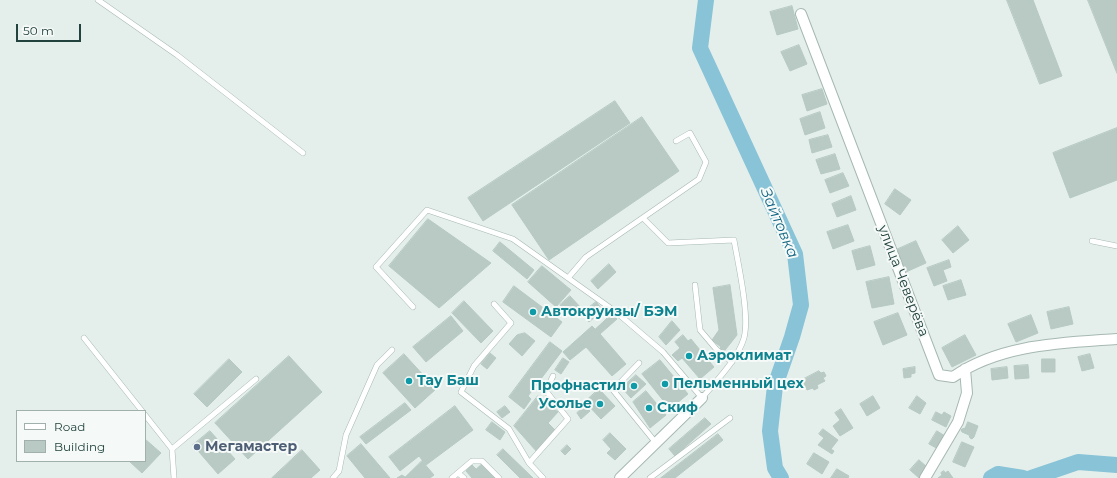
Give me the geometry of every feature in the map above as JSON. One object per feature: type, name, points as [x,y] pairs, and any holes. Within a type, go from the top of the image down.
[{"type":"street","name":"улица Чеверёва","points":[[801,14],[939,375],[953,377],[965,369],[1009,352],[1055,343],[1117,339]]},
{"type":"street","points":[[925,478],[958,422],[967,393],[965,369]]},
{"type":"street","points":[[620,478],[702,398]]},
{"type":"lane","points":[[98,0],[178,55],[303,153]]},
{"type":"lane","points":[[568,278],[586,257],[699,179],[706,162],[690,133],[676,141]]},
{"type":"lane","points":[[413,308],[376,267],[427,210],[513,239],[616,312],[662,352],[702,398],[732,362],[744,337],[746,313],[734,240],[668,242],[643,218]]},
{"type":"lane","points":[[1092,241],[1117,246]]},
{"type":"lane","points":[[695,285],[700,330],[717,350],[732,362]]},
{"type":"lane","points":[[494,304],[511,323],[474,366],[461,392],[509,429],[529,464],[543,478]]},
{"type":"lane","points":[[84,338],[141,410]]},
{"type":"lane","points":[[333,478],[339,471],[346,436],[377,365],[392,350]]},
{"type":"lane","points":[[639,363],[613,390],[656,443]]},
{"type":"lane","points":[[529,464],[568,419],[546,391],[553,376]]},
{"type":"lane","points":[[172,448],[184,440],[256,378]]},
{"type":"lane","points":[[146,416],[172,448],[174,478]]},
{"type":"lane","points":[[650,478],[730,418]]},
{"type":"lane","points":[[452,478],[472,461],[482,461],[499,478]]},
{"type":"lane","points":[[458,472],[464,478]]},
{"type":"building","points":[[1007,0],[1033,0],[1062,76],[1040,84]]},
{"type":"building","points":[[1088,0],[1117,0],[1117,73]]},
{"type":"building","points":[[792,6],[798,29],[777,35],[770,12]]},
{"type":"building","points":[[799,45],[807,64],[790,71],[781,52]]},
{"type":"building","points":[[822,89],[827,104],[807,111],[802,95]]},
{"type":"building","points":[[615,101],[630,123],[483,221],[468,198]]},
{"type":"building","points":[[820,112],[825,128],[805,135],[800,119]]},
{"type":"building","points":[[642,117],[679,171],[549,260],[512,205]]},
{"type":"building","points":[[1117,128],[1117,180],[1070,198],[1053,153]]},
{"type":"building","points":[[828,135],[832,147],[812,153],[809,140]]},
{"type":"building","points":[[835,154],[840,169],[821,174],[816,160]]},
{"type":"building","points":[[843,173],[849,186],[830,193],[825,180]]},
{"type":"building","points":[[895,189],[911,200],[900,215],[885,204]]},
{"type":"building","points":[[851,196],[856,210],[837,217],[832,204]]},
{"type":"building","points":[[428,219],[491,263],[439,308],[389,266]]},
{"type":"building","points":[[848,225],[854,241],[833,249],[827,232]]},
{"type":"building","points":[[958,226],[969,240],[953,253],[942,240]]},
{"type":"building","points":[[916,241],[926,263],[906,272],[896,250]]},
{"type":"building","points":[[500,242],[534,270],[527,279],[493,251]]},
{"type":"building","points":[[870,246],[875,265],[857,270],[852,251]]},
{"type":"building","points":[[949,260],[951,267],[943,270],[947,281],[934,286],[927,268]]},
{"type":"building","points":[[609,264],[616,272],[598,289],[591,281]]},
{"type":"building","points":[[542,266],[571,290],[556,307],[528,282]]},
{"type":"building","points":[[889,277],[894,304],[872,308],[866,282]]},
{"type":"building","points":[[961,280],[966,295],[948,300],[943,286]]},
{"type":"building","points":[[730,285],[737,335],[722,354],[718,350],[721,347],[712,340],[719,330],[713,288]]},
{"type":"building","name":"Автокруизы/ БЭМ","points":[[514,286],[562,322],[551,337],[503,302]]},
{"type":"building","points":[[570,296],[582,309],[572,318],[560,305]]},
{"type":"building","points":[[464,301],[493,331],[481,343],[452,313]]},
{"type":"building","points":[[596,302],[603,310],[589,322],[582,313]]},
{"type":"building","points":[[1069,307],[1073,324],[1051,329],[1047,312]]},
{"type":"building","points":[[898,313],[907,335],[883,345],[874,322]]},
{"type":"building","points":[[612,314],[617,319],[600,334],[626,364],[612,376],[586,347],[570,360],[563,352],[592,326],[595,329]]},
{"type":"building","points":[[1031,315],[1038,333],[1016,342],[1008,324]]},
{"type":"building","points":[[451,316],[463,331],[426,362],[413,347]]},
{"type":"building","points":[[672,321],[680,330],[666,345],[659,337]]},
{"type":"building","points":[[525,333],[535,341],[522,356],[509,344],[517,335]]},
{"type":"building","name":"Аэроклимат","points":[[683,335],[688,341],[691,339],[714,367],[700,379],[682,358],[678,361],[672,355],[680,348],[675,342]]},
{"type":"building","points":[[965,335],[976,355],[952,367],[942,348]]},
{"type":"building","points":[[550,342],[562,351],[528,396],[531,399],[524,409],[509,397]]},
{"type":"building","points":[[490,353],[496,358],[487,369],[481,364]]},
{"type":"building","name":"Тау Баш","points":[[404,354],[436,389],[415,408],[383,373]]},
{"type":"building","points":[[1090,354],[1094,368],[1082,371],[1078,357]]},
{"type":"building","points":[[289,356],[322,392],[248,459],[215,423]]},
{"type":"building","points":[[563,358],[569,362],[561,374],[555,370]]},
{"type":"building","points":[[229,359],[242,372],[207,407],[194,394]]},
{"type":"building","points":[[1042,359],[1055,359],[1055,372],[1042,372]]},
{"type":"building","name":"Пельменный цех","points":[[660,360],[688,394],[670,409],[642,374]]},
{"type":"building","points":[[1028,365],[1029,378],[1015,379],[1014,366]]},
{"type":"building","points":[[915,367],[915,373],[911,374],[911,377],[904,378],[903,369]]},
{"type":"building","points":[[1007,367],[1008,378],[992,380],[991,369]]},
{"type":"building","points":[[819,371],[821,373],[824,372],[826,376],[823,378],[825,381],[817,385],[818,388],[814,390],[813,388],[807,390],[802,380]]},
{"type":"building","name":"Профнастил","points":[[636,375],[646,384],[631,398],[622,388]]},
{"type":"building","name":"Усолье","points":[[599,389],[615,406],[601,419],[585,402]]},
{"type":"building","name":"Скиф","points":[[646,391],[666,415],[650,428],[633,402]]},
{"type":"building","points":[[538,396],[558,412],[548,423],[555,430],[537,452],[514,426]]},
{"type":"building","points":[[873,396],[880,408],[867,416],[860,404]]},
{"type":"building","points":[[917,396],[926,403],[920,414],[909,408]]},
{"type":"building","points":[[405,403],[411,410],[366,444],[360,437]]},
{"type":"building","points":[[455,406],[473,430],[426,465],[419,456],[400,471],[389,457]]},
{"type":"building","points":[[505,406],[510,412],[502,418],[497,412]]},
{"type":"building","points":[[585,406],[590,411],[581,419],[577,413]]},
{"type":"building","points":[[841,409],[853,428],[840,436],[833,426],[840,420],[835,413]]},
{"type":"building","points":[[936,412],[942,415],[944,412],[951,416],[946,427],[932,420]]},
{"type":"building","points":[[705,418],[711,424],[675,456],[669,449]]},
{"type":"building","points":[[492,422],[505,432],[500,440],[486,430]]},
{"type":"building","points":[[968,422],[978,426],[972,439],[961,430],[965,428]]},
{"type":"building","points":[[823,429],[838,440],[831,449],[834,451],[832,454],[818,445],[824,438],[819,434]]},
{"type":"building","points":[[210,431],[235,459],[218,474],[193,445]]},
{"type":"building","points":[[937,431],[945,436],[938,449],[929,444]]},
{"type":"building","points":[[610,433],[626,449],[615,460],[607,453],[611,449],[603,440]]},
{"type":"building","points":[[718,434],[723,440],[675,478],[661,478]]},
{"type":"building","points":[[146,440],[161,453],[142,473],[130,462],[146,462]]},
{"type":"building","points":[[962,442],[974,447],[965,467],[953,462]]},
{"type":"building","points":[[361,444],[390,478],[365,478],[347,456]]},
{"type":"building","points":[[567,445],[571,449],[565,455],[561,451]]},
{"type":"building","points":[[503,449],[533,478],[520,478],[497,455]]},
{"type":"building","points":[[302,450],[320,470],[311,478],[272,478]]},
{"type":"building","points":[[814,453],[829,462],[822,474],[807,464]]},
{"type":"building","points":[[919,460],[927,467],[919,478],[910,470]]},
{"type":"building","points":[[422,461],[434,475],[430,478],[397,478],[402,475],[405,477]]},
{"type":"building","points":[[482,464],[495,478],[472,478],[466,471],[472,465],[476,469]]},
{"type":"building","points":[[837,469],[849,476],[848,478],[831,478]]},
{"type":"building","points":[[944,471],[945,473],[948,471],[953,478],[938,478]]},
{"type":"waterway","name":"Зайтовка","points":[[706,0],[700,48],[795,254],[801,305],[792,337],[775,386],[770,431],[775,468],[781,478]]},
{"type":"waterway","name":"Зайтовка","points":[[1031,478],[1078,462],[1117,465]]},
{"type":"waterway","name":"Зайтовка","points":[[991,478],[998,474],[1023,478]]},
{"type":"place","name":"Автокруизы/ БЭМ","points":[[533,312]]},
{"type":"place","name":"Аэроклимат","points":[[689,356]]},
{"type":"place","name":"Тау Баш","points":[[409,381]]},
{"type":"place","name":"Пельменный цех","points":[[665,384]]},
{"type":"place","name":"Профнастил","points":[[634,386]]},
{"type":"place","name":"Усолье","points":[[600,404]]},
{"type":"place","name":"Скиф","points":[[649,408]]},
{"type":"place","name":"Мегамастер","points":[[197,447]]}]
